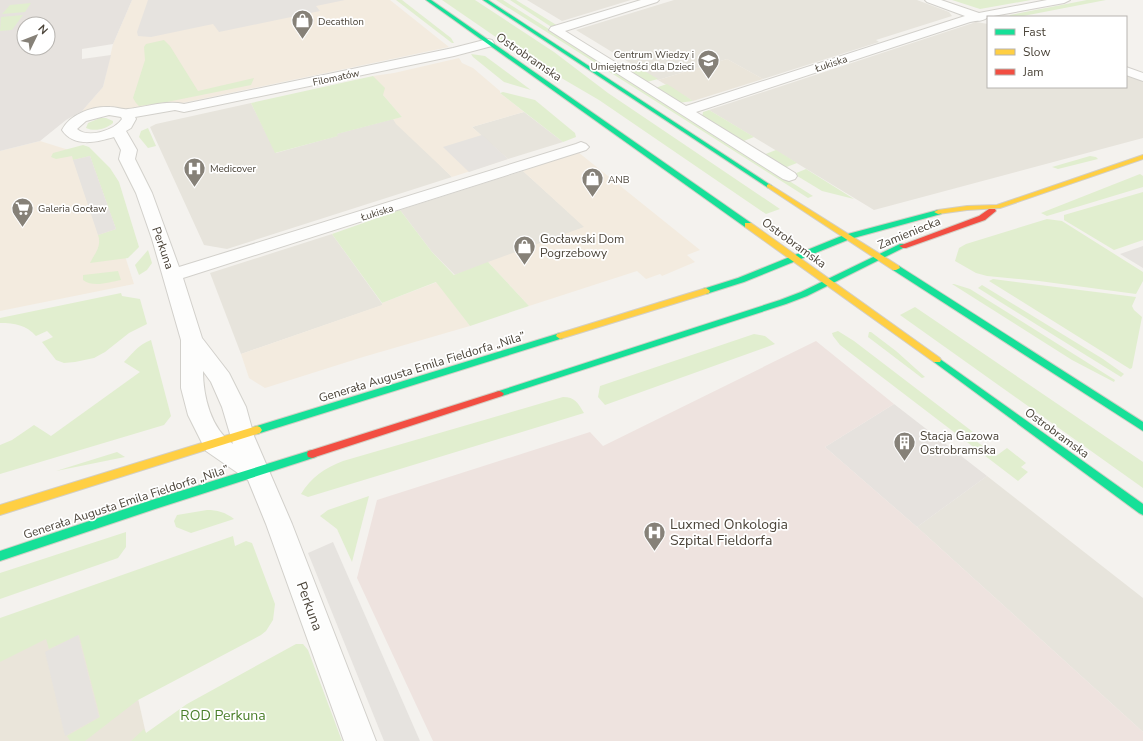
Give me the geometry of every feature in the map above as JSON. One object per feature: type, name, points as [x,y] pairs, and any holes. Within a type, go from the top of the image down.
[{"type":"main road","name":"Ostrobramska","points":[[428,0],[829,282],[1143,510]]},
{"type":"main road","name":"Ostrobramska","points":[[485,0],[571,56],[619,90],[1143,427]]},
{"type":"main road","name":"Zamieniecka","points":[[829,282],[908,244],[982,218],[998,207],[1143,157]]},
{"type":"main road","name":"Zamieniecka","points":[[847,237],[933,213],[967,208],[998,207]]},
{"type":"main road","name":"Generała Augusta Emila Fieldorfa „Nila”","points":[[0,510],[741,280],[847,237]]},
{"type":"main road","name":"Generała Augusta Emila Fieldorfa „Nila”","points":[[0,556],[155,504],[257,473],[767,307],[804,294],[829,282]]},
{"type":"street","points":[[653,0],[554,30],[789,176]]},
{"type":"street","points":[[931,0],[983,18]]},
{"type":"street","name":"Łukiska","points":[[992,16],[1064,0]]},
{"type":"street","name":"Łukiska","points":[[685,110],[983,18]]},
{"type":"street","name":"Filomatów","points":[[95,137],[123,123],[177,112],[184,108],[420,60],[488,43]]},
{"type":"street","points":[[1127,71],[1143,77]]},
{"type":"street","points":[[95,137],[85,138],[74,135],[69,130],[71,126],[82,118],[100,112],[118,112],[123,123]]},
{"type":"street","name":"Perkuna","points":[[115,153],[129,150],[123,123]]},
{"type":"street","name":"Perkuna","points":[[95,137],[115,153],[144,193],[192,340],[192,388],[200,415],[215,444],[257,473]]},
{"type":"street","name":"Łukiska","points":[[172,275],[580,147]]},
{"type":"street","name":"Perkuna","points":[[192,340],[221,379],[234,408],[242,436],[279,524],[360,741]]},
{"type":"shaded area","points":[[0,0],[132,0],[113,44],[82,49],[82,59],[111,55],[103,87],[82,111],[66,120],[40,141],[0,151]]},
{"type":"shaded area","name":"Decathlon","points":[[132,0],[390,0],[449,47],[154,109],[82,111],[103,87],[113,44]]},
{"type":"shaded area","points":[[148,0],[345,0],[316,6],[320,11],[219,32],[213,24],[151,37],[138,36],[137,32]]},
{"type":"shaded area","points":[[527,0],[631,0],[562,21]]},
{"type":"shaded area","points":[[674,0],[917,0],[949,12],[952,16],[876,40],[879,42],[763,79],[727,59],[658,80],[576,30]]},
{"type":"shaded area","points":[[976,22],[987,24],[987,88],[1127,88],[1127,74],[1143,80],[1143,138],[874,210],[709,110]]},
{"type":"shaded area","points":[[459,58],[462,63],[473,68],[500,91],[500,93],[524,112],[472,127],[508,159],[452,177],[396,124],[393,119],[402,117],[383,95],[373,76],[394,73]]},
{"type":"shaded area","name":"Centrum Wiedzy i Umiejętności dla Dzieci","points":[[727,59],[763,79],[693,101],[658,80]]},
{"type":"shaded area","points":[[251,103],[276,153],[337,136],[336,134],[393,119],[452,177],[227,249],[204,245],[150,127],[156,124]]},
{"type":"shaded area","points":[[524,112],[563,142],[508,159],[472,127]]},
{"type":"shaded area","points":[[482,135],[508,159],[469,172],[443,147]]},
{"type":"shaded area","points":[[40,141],[72,151],[88,150],[106,197],[134,284],[0,311],[0,151]]},
{"type":"shaded area","points":[[578,152],[700,250],[687,255],[695,262],[662,276],[660,274],[646,279],[637,271],[529,306],[488,262],[584,227],[523,171]]},
{"type":"shaded area","points":[[90,156],[116,229],[98,235],[73,160]]},
{"type":"shaded area","points":[[523,171],[585,227],[455,275],[432,252],[400,210]]},
{"type":"shaded area","points":[[332,234],[383,305],[241,354],[210,273]]},
{"type":"shaded area","points":[[1143,246],[1143,268],[1120,254]]},
{"type":"shaded area","points":[[437,282],[470,326],[363,357],[265,388],[249,378],[241,354],[382,305],[382,303]]},
{"type":"shaded area","name":"Luxmed Onkologia Szpital Fieldorfa","points":[[816,341],[894,404],[825,447],[917,527],[1143,732],[1143,741],[433,741],[357,578],[377,500],[590,432],[603,446]]},
{"type":"shaded area","points":[[894,404],[987,476],[917,527],[825,447]]},
{"type":"shaded area","points":[[987,476],[1143,598],[1143,732],[917,527]]},
{"type":"shaded area","points":[[333,542],[420,741],[384,741],[308,553]]},
{"type":"shaded area","points":[[114,592],[146,734],[137,741],[0,741],[0,636]]},
{"type":"shaded area","points":[[78,635],[99,717],[65,736],[45,652]]},
{"type":"green space","points":[[396,0],[402,0],[451,38],[454,43],[452,43]]},
{"type":"green space","points":[[442,0],[475,0],[554,52],[608,93],[780,209],[766,214],[599,100],[522,55]]},
{"type":"green space","points":[[496,0],[503,0],[813,196],[808,198]]},
{"type":"green space","points":[[510,0],[516,0],[558,26],[550,26]]},
{"type":"green space","points":[[952,0],[1031,0],[980,9]]},
{"type":"green space","points":[[1087,0],[1106,0],[1023,16],[1010,15]]},
{"type":"green space","points":[[31,3],[25,12],[2,14],[10,5]]},
{"type":"green space","points":[[23,15],[16,16],[16,25],[12,30],[0,31],[1,17]]},
{"type":"green space","points":[[164,40],[170,46],[198,91],[254,78],[251,85],[162,103],[139,106],[133,98],[145,60],[144,47],[146,44]]},
{"type":"green space","points":[[471,54],[485,56],[531,90],[504,82]]},
{"type":"green space","points":[[636,66],[658,79],[647,82],[625,70]]},
{"type":"green space","points":[[373,76],[385,88],[383,95],[402,117],[337,134],[338,136],[275,153],[251,103]]},
{"type":"green space","points":[[667,84],[693,101],[678,103],[655,88]]},
{"type":"green space","points":[[503,92],[535,100],[575,133],[576,137],[563,142],[500,93]]},
{"type":"green space","points":[[709,110],[754,137],[741,142],[702,117],[703,112]]},
{"type":"green space","points":[[100,118],[106,118],[113,121],[113,123],[100,129],[93,130],[86,128],[88,123]]},
{"type":"green space","points":[[148,128],[156,146],[148,148],[139,137],[141,131]]},
{"type":"green space","points":[[83,145],[89,147],[110,168],[119,182],[139,247],[128,258],[90,263],[99,246],[98,235],[116,229],[90,156],[73,160],[72,156],[56,159],[51,157],[53,153]]},
{"type":"green space","points":[[776,150],[797,163],[784,168],[763,155]]},
{"type":"green space","points":[[1090,156],[1098,159],[1058,169],[1052,167]]},
{"type":"green space","points":[[806,169],[854,199],[822,191],[794,174]]},
{"type":"green space","points":[[1140,174],[1143,176],[1143,187],[1047,216],[1041,213]]},
{"type":"green space","points":[[1143,192],[1143,240],[1114,250],[1064,220],[1064,215]]},
{"type":"green space","points":[[400,210],[432,252],[454,275],[488,262],[529,306],[470,326],[436,282],[382,303],[332,234]]},
{"type":"green space","points":[[1047,219],[1062,221],[1143,272],[1143,281],[1136,294],[1039,281],[987,276],[976,273],[955,261],[959,248],[966,244]]},
{"type":"green space","points":[[148,250],[152,263],[147,270],[139,275],[135,265]]},
{"type":"green space","points":[[118,271],[121,280],[92,284],[83,280],[83,275]]},
{"type":"green space","points":[[993,279],[1136,297],[1132,306],[1134,310],[1142,317],[1132,368],[1130,369],[989,281]]},
{"type":"green space","points":[[952,284],[970,289],[1115,380],[1114,382],[1072,360]]},
{"type":"green space","points":[[982,285],[1103,359],[1124,374],[1121,377],[978,288]]},
{"type":"green space","points":[[121,293],[122,296],[140,299],[147,324],[129,333],[105,352],[94,358],[64,363],[56,360],[42,342],[53,337],[47,331],[36,336],[28,329],[20,325],[0,323],[0,318]]},
{"type":"green space","points":[[915,307],[1143,462],[1143,488],[900,315]]},
{"type":"green space","points":[[838,331],[854,341],[973,432],[968,435],[996,456],[1007,448],[1026,463],[1021,467],[1028,472],[1018,481],[840,345],[832,333]]},
{"type":"green space","points":[[869,332],[896,351],[925,377],[922,378],[868,337]]},
{"type":"green space","points":[[754,334],[765,336],[775,344],[605,405],[598,397],[600,386]]},
{"type":"green space","points":[[151,340],[171,416],[164,425],[0,474],[0,445],[12,440],[34,425],[51,436],[140,372],[124,362],[139,347]]},
{"type":"green space","points":[[563,397],[576,401],[584,413],[308,497],[301,494],[309,483],[319,474],[343,461]]},
{"type":"green space","points":[[117,452],[125,457],[56,471]]},
{"type":"green space","points":[[369,496],[352,562],[337,529],[320,516],[328,510]]},
{"type":"green space","points":[[207,510],[221,512],[234,519],[191,533],[176,527],[174,521],[177,515]]},
{"type":"green space","points":[[126,532],[126,547],[118,558],[0,599],[0,573]]},
{"type":"green space","points":[[233,536],[235,546],[246,541],[252,543],[275,604],[273,620],[266,631],[138,700],[85,741],[70,741],[67,736],[100,717],[79,635],[49,649],[46,639],[0,662],[0,618]]},
{"type":"green space","name":"ROD Perkuna","points":[[296,644],[303,644],[308,650],[342,741],[131,741],[144,729],[146,733],[187,704]]},
{"type":"traffic: fast","points":[[428,0],[748,225]]},
{"type":"traffic: fast","points":[[485,0],[769,186]]},
{"type":"traffic: fast","points":[[706,291],[741,280],[847,237],[938,212]]},
{"type":"traffic: fast","points":[[499,394],[783,302],[804,294],[903,246]]},
{"type":"traffic: fast","points":[[896,268],[1143,427]]},
{"type":"traffic: fast","points":[[257,430],[560,336]]},
{"type":"traffic: fast","points":[[937,360],[1143,510]]},
{"type":"traffic: fast","points":[[0,556],[155,504],[312,454]]},
{"type":"traffic: slow","points":[[938,212],[967,208],[998,207],[1143,157]]},
{"type":"traffic: slow","points":[[769,186],[896,268]]},
{"type":"traffic: slow","points":[[748,225],[937,360]]},
{"type":"traffic: slow","points":[[560,336],[706,291]]},
{"type":"traffic: slow","points":[[0,510],[257,430]]},
{"type":"traffic: jam","points":[[903,246],[982,218],[992,211]]},
{"type":"traffic: jam","points":[[312,454],[499,394]]},
{"type":"place","name":"Decathlon","points":[[302,40]]},
{"type":"place","name":"Centrum Wiedzy i Umiejętności dla Dzieci","points":[[709,80]]},
{"type":"place","name":"Medicover","points":[[195,188]]},
{"type":"place","name":"ANB","points":[[592,198]]},
{"type":"place","name":"Galeria Gocław","points":[[22,228]]},
{"type":"place","name":"Gocławski Dom Pogrzebowy","points":[[525,266]]},
{"type":"place","name":"Stacja Gazowa Ostrobramska","points":[[904,462]]},
{"type":"place","name":"Luxmed Onkologia Szpital Fieldorfa","points":[[654,552]]}]
